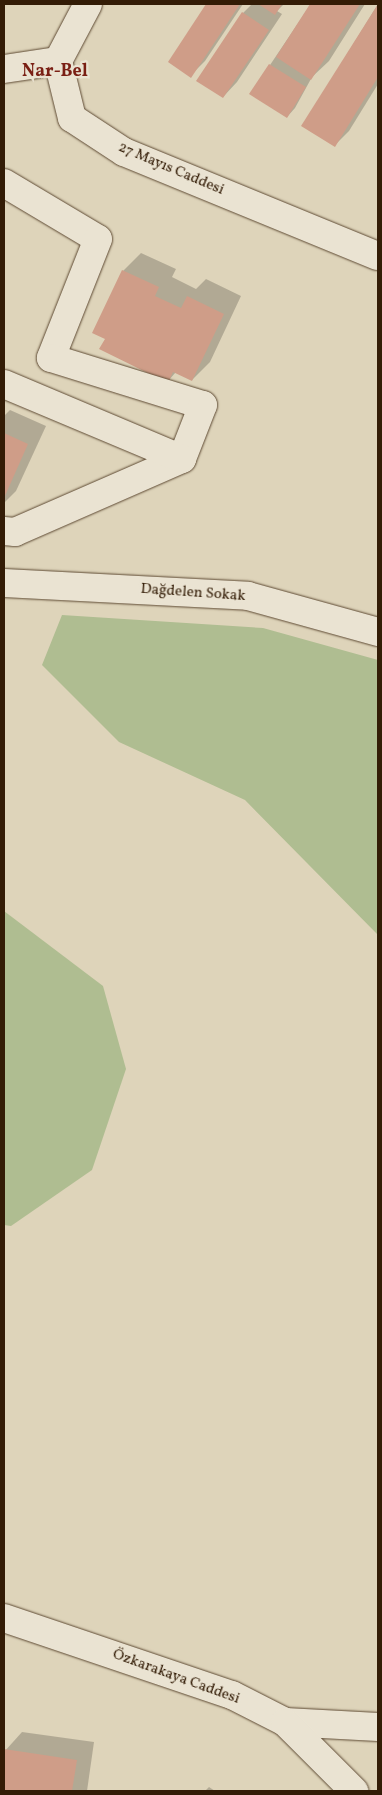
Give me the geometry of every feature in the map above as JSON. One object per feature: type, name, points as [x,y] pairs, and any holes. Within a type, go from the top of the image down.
[{"type":"street","points":[[4,69],[58,61],[88,4]]},
{"type":"street","name":"27 Mayıs Caddesi","points":[[58,61],[72,118],[124,152],[378,256]]},
{"type":"street","points":[[4,183],[98,239],[51,358],[202,405],[182,459],[15,532],[4,531]]},
{"type":"street","points":[[4,384],[182,459]]},
{"type":"street","name":"Dağdelen Sokak","points":[[4,583],[248,596],[378,632]]},
{"type":"street","name":"Özkarakaya Caddesi","points":[[4,1618],[232,1695],[285,1722],[378,1727]]},
{"type":"street","points":[[285,1722],[354,1791]]},
{"type":"green space","points":[[62,615],[263,628],[378,660],[378,935],[245,800],[119,742],[42,665]]},
{"type":"green space","points":[[4,911],[103,986],[126,1069],[92,1170],[11,1226],[4,1225]]},
{"type":"building","points":[[206,4],[240,4],[191,78],[168,62]]},
{"type":"building","points":[[258,4],[282,4],[275,15]]},
{"type":"building","points":[[310,4],[360,4],[311,80],[276,57]]},
{"type":"building","points":[[378,4],[378,77],[335,147],[301,126]]},
{"type":"building","points":[[242,12],[269,30],[223,98],[196,81]]},
{"type":"building","points":[[269,64],[306,87],[287,118],[249,94]]},
{"type":"building","points":[[122,270],[159,287],[155,296],[181,308],[187,296],[224,314],[192,381],[173,372],[168,383],[99,349],[105,339],[92,333]]},
{"type":"building","points":[[4,433],[28,444],[4,498]]},
{"type":"building","points":[[4,1749],[77,1760],[72,1791],[4,1791]]},
{"type":"district","name":"Nar-Bel","points":[[55,72]]}]
